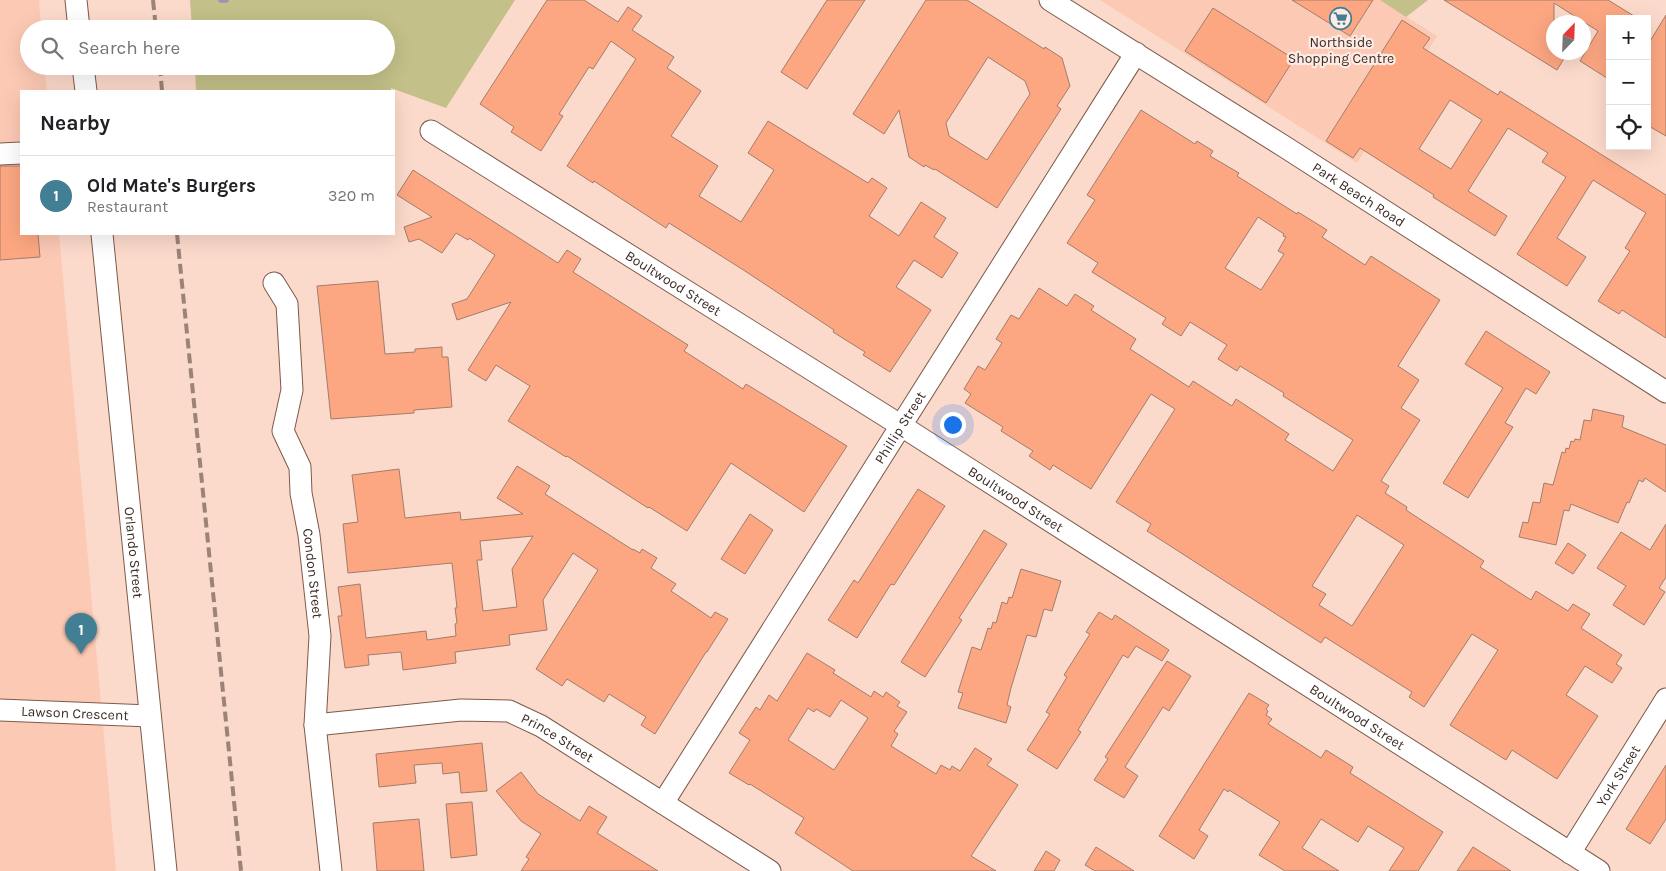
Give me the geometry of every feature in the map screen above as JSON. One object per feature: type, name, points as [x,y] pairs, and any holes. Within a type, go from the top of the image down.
[{"type":"street","points":[[76,0],[78,20]]},
{"type":"street","name":"Park Beach Road","points":[[1050,0],[1285,146],[1666,392]]},
{"type":"street","name":"Phillip Street","points":[[663,803],[1136,53]]},
{"type":"street","points":[[84,75],[86,90]]},
{"type":"street","name":"Boultwood Street","points":[[431,131],[900,425],[1599,871]]},
{"type":"street","points":[[0,154],[20,153]]},
{"type":"street","name":"Orlando Street","points":[[102,235],[166,871]]},
{"type":"street","name":"Condon Street","points":[[274,283],[286,304],[292,390],[283,431],[300,467],[301,493],[309,535],[320,636],[315,724],[331,871]]},
{"type":"street","name":"York Street","points":[[1570,853],[1666,699]]},
{"type":"street","name":"Lawson Crescent","points":[[0,710],[150,716]]},
{"type":"street","name":"Prince Street","points":[[315,724],[461,710],[509,711],[541,726],[770,871]]},
{"type":"shaded area","points":[[0,0],[39,0],[40,20],[20,20],[20,75],[45,75],[47,90],[20,90],[20,235],[59,235],[116,871],[0,871]]},
{"type":"shaded area","points":[[190,0],[515,0],[446,108],[391,88],[391,90],[196,90],[195,75],[395,75],[395,20],[191,20]]},
{"type":"shaded area","points":[[1100,0],[1380,0],[1437,36],[1357,163]]},
{"type":"shaded area","points":[[1380,0],[1428,0],[1406,17]]},
{"type":"building","points":[[547,0],[584,0],[618,22],[628,7],[642,16],[632,30],[674,57],[667,68],[701,91],[671,136],[718,166],[699,196],[741,222],[774,170],[748,153],[768,121],[868,183],[872,178],[887,188],[869,216],[899,236],[921,202],[946,218],[934,237],[958,253],[942,278],[914,260],[896,287],[931,310],[890,372],[863,355],[865,352],[833,332],[834,330],[745,271],[669,223],[666,228],[594,181],[593,183],[567,166],[636,59],[611,41],[593,69],[589,67],[559,114],[563,116],[541,151],[511,132],[514,127],[480,104]]},
{"type":"building","points":[[827,0],[865,0],[807,89],[781,72]]},
{"type":"building","points":[[926,0],[967,0],[1044,49],[1045,47],[1062,58],[1070,86],[1057,106],[1061,109],[997,208],[935,169],[925,165],[924,167],[909,157],[899,110],[884,134],[853,114]],"holes":[[[988,57],[1025,81],[1030,94],[987,160],[949,136],[946,123]]]},
{"type":"building","name":"Northside Shopping Centre","points":[[1292,0],[1373,0],[1350,36]]},
{"type":"building","points":[[1444,0],[1608,0],[1632,15],[1606,15],[1606,77],[1580,61],[1591,60],[1591,43],[1598,31],[1591,27],[1591,15],[1573,15],[1554,3],[1554,15],[1546,15],[1546,60],[1563,60],[1557,70]]},
{"type":"building","points":[[1213,8],[1294,59],[1266,103],[1185,51]]},
{"type":"building","points":[[1666,15],[1666,136],[1651,127],[1651,39]]},
{"type":"building","points":[[1402,20],[1430,38],[1423,48],[1498,95],[1500,91],[1666,195],[1666,338],[1622,310],[1619,314],[1598,301],[1630,251],[1625,248],[1646,213],[1593,180],[1557,238],[1586,257],[1567,286],[1517,254],[1566,177],[1542,162],[1548,153],[1508,128],[1468,191],[1507,216],[1495,236],[1360,148],[1353,158],[1326,141]],"holes":[[[1450,100],[1482,120],[1451,169],[1419,149]]]},
{"type":"building","points":[[1141,110],[1195,144],[1197,141],[1213,151],[1210,156],[1239,173],[1237,176],[1297,214],[1298,212],[1327,230],[1322,237],[1365,265],[1371,256],[1440,300],[1398,366],[1419,380],[1401,408],[1420,420],[1381,481],[1389,486],[1385,493],[1407,507],[1406,510],[1484,561],[1480,567],[1531,600],[1536,591],[1568,611],[1573,604],[1590,614],[1581,628],[1622,655],[1616,664],[1622,668],[1612,683],[1585,666],[1566,695],[1598,716],[1557,779],[1512,750],[1506,760],[1450,725],[1498,650],[1472,634],[1424,707],[1409,697],[1412,692],[1325,637],[1321,643],[1147,531],[1151,524],[1116,502],[1175,409],[1151,394],[1091,489],[1053,465],[1050,470],[1029,456],[1033,451],[1001,431],[1003,427],[965,403],[971,394],[964,389],[978,366],[985,370],[1002,343],[996,339],[1011,315],[1019,319],[1039,288],[1067,306],[1075,294],[1094,306],[1091,310],[1136,339],[1130,349],[1189,387],[1193,381],[1232,406],[1236,399],[1289,434],[1285,440],[1333,471],[1353,440],[1283,396],[1284,393],[1240,366],[1237,371],[1218,359],[1227,345],[1190,322],[1181,336],[1162,324],[1166,318],[1092,272],[1098,263],[1067,243],[1095,200],[1087,195]],"holes":[[[1258,217],[1286,237],[1278,251],[1284,254],[1261,290],[1225,268]],[[1357,515],[1404,545],[1352,626],[1319,605],[1326,594],[1312,586]]]},
{"type":"building","points":[[0,166],[20,166],[20,235],[38,235],[40,257],[0,260]]},
{"type":"building","points":[[413,170],[558,263],[567,250],[581,259],[573,272],[688,345],[684,351],[743,389],[746,384],[847,446],[804,512],[731,463],[687,531],[508,421],[530,386],[496,365],[486,381],[468,370],[511,302],[457,320],[452,304],[467,299],[495,255],[469,238],[468,240],[456,233],[442,253],[419,239],[409,242],[404,227],[432,217],[397,195]]},
{"type":"building","points":[[378,281],[385,354],[415,352],[415,349],[442,347],[442,357],[448,357],[452,407],[414,410],[414,413],[331,419],[317,286]]},
{"type":"building","points":[[1486,331],[1550,372],[1536,394],[1526,388],[1505,423],[1513,427],[1468,498],[1443,483],[1503,388],[1465,364]]},
{"type":"building","points":[[1593,409],[1624,416],[1622,427],[1666,445],[1666,492],[1645,478],[1643,482],[1639,480],[1618,523],[1571,504],[1569,511],[1564,510],[1556,545],[1519,537],[1523,522],[1528,523],[1533,502],[1540,503],[1544,483],[1553,485],[1562,452],[1565,453],[1566,448],[1569,449],[1571,441],[1574,442],[1575,439],[1580,440],[1584,420],[1591,421]]},
{"type":"building","points":[[517,466],[550,486],[545,494],[633,550],[640,553],[642,549],[657,558],[651,568],[676,584],[671,591],[711,618],[715,612],[728,619],[655,734],[641,725],[646,717],[609,694],[604,702],[567,679],[562,686],[536,669],[598,570],[573,553],[543,600],[547,630],[509,635],[510,645],[455,652],[456,663],[403,670],[401,652],[368,655],[369,665],[345,668],[338,616],[342,616],[338,587],[360,584],[366,638],[426,631],[427,640],[456,636],[455,624],[457,623],[452,563],[348,573],[343,524],[358,522],[352,475],[399,469],[405,518],[460,512],[461,520],[523,514],[497,498]],"holes":[[[533,536],[512,569],[517,607],[483,611],[477,560],[482,560],[480,541]]]},
{"type":"building","points":[[918,489],[945,506],[894,585],[891,584],[857,638],[828,620],[854,580],[858,583]]},
{"type":"building","points":[[750,514],[773,530],[745,574],[721,559]]},
{"type":"building","points":[[1666,524],[1666,577],[1659,588],[1665,592],[1644,625],[1613,605],[1626,586],[1597,568],[1621,532],[1650,550]]},
{"type":"building","points":[[984,530],[1007,544],[959,618],[962,620],[925,677],[901,662]]},
{"type":"building","points":[[1568,543],[1586,555],[1573,574],[1555,563]]},
{"type":"building","points":[[1021,569],[1061,581],[1052,611],[1044,609],[1036,637],[1027,635],[1011,688],[1007,705],[1011,707],[1006,723],[958,708],[963,693],[958,692],[972,647],[981,650],[988,628],[991,629],[993,622],[996,623],[1002,602],[1007,604],[1009,597],[1012,598]]},
{"type":"building","points":[[1099,612],[1112,620],[1115,615],[1169,650],[1162,661],[1136,646],[1128,658],[1123,655],[1078,730],[1081,732],[1057,769],[1027,750],[1050,714],[1046,712],[1067,677],[1064,675],[1090,634],[1086,632]]},
{"type":"building","points":[[807,653],[835,670],[833,673],[871,697],[874,691],[883,697],[886,692],[900,702],[897,706],[907,712],[894,731],[898,734],[891,746],[936,774],[941,765],[950,770],[952,766],[960,771],[975,748],[992,759],[987,765],[1018,785],[971,856],[996,871],[853,871],[795,833],[804,818],[729,773],[750,740],[739,733],[756,707],[760,710],[769,695],[777,701]],"holes":[[[841,700],[868,718],[834,770],[788,740],[808,708],[814,712],[816,709],[830,717]]]},
{"type":"building","points":[[1167,661],[1191,676],[1169,711],[1163,707],[1125,767],[1138,776],[1124,798],[1094,780],[1108,759],[1105,757]]},
{"type":"building","points":[[1249,693],[1269,705],[1266,709],[1268,711],[1266,715],[1272,719],[1268,724],[1321,758],[1326,750],[1353,767],[1350,773],[1443,832],[1418,871],[1389,871],[1404,848],[1368,826],[1358,842],[1321,819],[1302,848],[1339,871],[1285,871],[1259,855],[1280,822],[1229,790],[1228,792],[1224,789],[1199,830],[1208,836],[1194,859],[1159,836]]},
{"type":"building","points":[[482,743],[487,791],[461,793],[459,772],[443,774],[442,763],[414,765],[416,783],[379,787],[376,754]]},
{"type":"building","points":[[1666,765],[1666,819],[1650,844],[1626,829]]},
{"type":"building","points":[[521,772],[538,794],[580,821],[589,806],[607,817],[597,833],[658,871],[521,871],[529,859],[526,857],[541,834],[521,821],[496,791]]},
{"type":"building","points":[[472,802],[477,855],[451,858],[446,804]]},
{"type":"building","points":[[419,819],[424,871],[377,871],[373,823]]},
{"type":"building","points":[[1096,847],[1134,871],[1095,871],[1085,865]]},
{"type":"building","points":[[1473,847],[1511,871],[1457,871]]},
{"type":"building","points":[[1046,851],[1060,860],[1054,871],[1034,871]]},
{"type":"waterway","points":[[221,0],[226,0]]},
{"type":"railway","points":[[153,0],[155,20]]},
{"type":"railway","points":[[161,75],[162,90]]},
{"type":"railway","points":[[177,235],[241,871]]},
{"type":"place","name":"Northside Shopping Centre","points":[[1341,19]]},
{"type":"place","name":"Old Mate's Burgers","points":[[81,654]]}]
